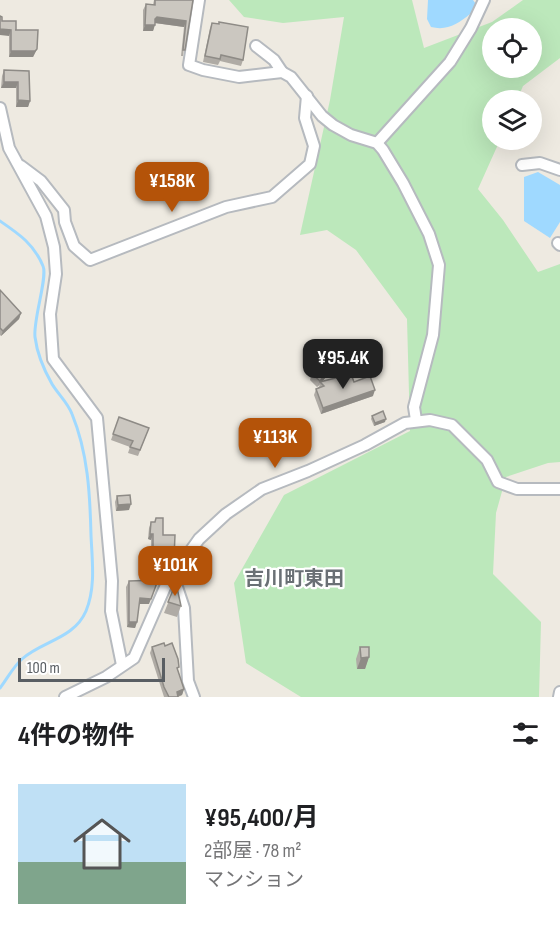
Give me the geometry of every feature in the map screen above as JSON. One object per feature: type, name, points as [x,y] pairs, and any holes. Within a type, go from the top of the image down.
[{"type":"street","points":[[199,0],[189,64],[203,70],[239,77],[282,72]]},
{"type":"street","points":[[377,143],[450,62],[471,28],[484,0]]},
{"type":"street","points":[[256,46],[274,60],[282,72],[291,77],[322,116],[333,125],[351,135],[377,143],[403,183],[429,234],[439,265],[433,335],[414,407],[416,420]]},
{"type":"street","points":[[0,108],[4,150],[41,181],[64,210],[65,222],[74,246],[90,260],[226,207],[272,197],[310,164],[314,146],[305,118],[307,96]]},
{"type":"street","points":[[17,163],[46,216],[54,248],[56,274],[50,314],[53,359],[98,418],[109,550],[111,611],[122,665]]},
{"type":"street","points":[[522,165],[540,163],[560,170]]},
{"type":"street","points":[[65,697],[106,677],[134,658],[155,608],[173,575],[200,539],[226,514],[262,489],[365,445],[405,423],[430,420],[452,425],[488,460],[498,482],[517,489],[560,489]]},
{"type":"street","points":[[173,575],[184,608],[188,681],[194,697]]},
{"type":"street","points":[[559,697],[560,692]]},
{"type":"green space","points":[[229,0],[412,0],[424,48],[482,26],[482,78],[534,78],[521,90],[482,90],[482,150],[496,150],[478,189],[503,220],[538,272],[560,264],[560,462],[548,463],[506,477],[496,513],[493,574],[541,622],[539,697],[301,697],[246,663],[234,583],[284,495],[410,431],[407,319],[356,250],[327,230],[300,235],[330,100],[344,17],[283,23],[244,17]]},
{"type":"green space","points":[[523,0],[560,0],[560,58],[542,72],[542,18],[498,18]]},
{"type":"water","points":[[428,0],[473,0],[478,7],[474,14],[470,14],[457,24],[437,28],[431,27],[427,19]]},
{"type":"water","points":[[538,172],[560,185],[560,222],[550,238],[524,221],[524,177]]},
{"type":"building","points":[[155,0],[193,0],[185,50],[183,50],[186,21],[157,17],[155,25],[145,25],[146,4],[155,5]]},
{"type":"building","points":[[0,16],[2,21],[16,21],[16,30],[38,30],[37,49],[35,51],[11,51],[11,30],[0,29]]},
{"type":"building","points":[[219,22],[248,27],[243,60],[221,55],[220,59],[205,56],[212,23],[219,24]]},
{"type":"building","points":[[4,70],[29,71],[30,101],[18,100],[18,82],[4,82]]},
{"type":"building","points":[[0,290],[21,313],[3,331],[0,328]]},
{"type":"building","points":[[325,359],[332,366],[320,381],[312,374]]},
{"type":"building","points":[[351,374],[354,382],[370,376],[375,390],[323,408],[316,389],[324,386],[320,382]]},
{"type":"building","points":[[383,411],[386,419],[375,423],[372,416]]},
{"type":"building","points":[[119,417],[149,428],[140,450],[130,447],[133,441],[113,434]]},
{"type":"building","points":[[130,495],[131,504],[118,505],[117,496]]},
{"type":"building","points":[[156,518],[163,518],[163,535],[175,535],[174,558],[171,562],[153,557],[153,534],[150,534],[151,522],[155,522]]},
{"type":"building","points":[[158,580],[151,599],[140,598],[137,622],[129,622],[129,581]]},
{"type":"building","points":[[176,583],[181,606],[168,602]]},
{"type":"building","points":[[164,643],[165,646],[172,643],[178,659],[179,667],[177,668],[184,689],[177,692],[178,697],[169,697],[152,647]]},
{"type":"building","points":[[360,647],[369,647],[369,657],[361,658]]},
{"type":"waterway","points":[[0,221],[20,235],[43,266],[44,279],[35,337],[44,367],[52,384],[70,410],[82,444],[89,489],[93,573],[89,602],[81,620],[66,634],[22,659],[0,688]]},
{"type":"district","name":"吉川町東田","points":[[294,578]]}]
